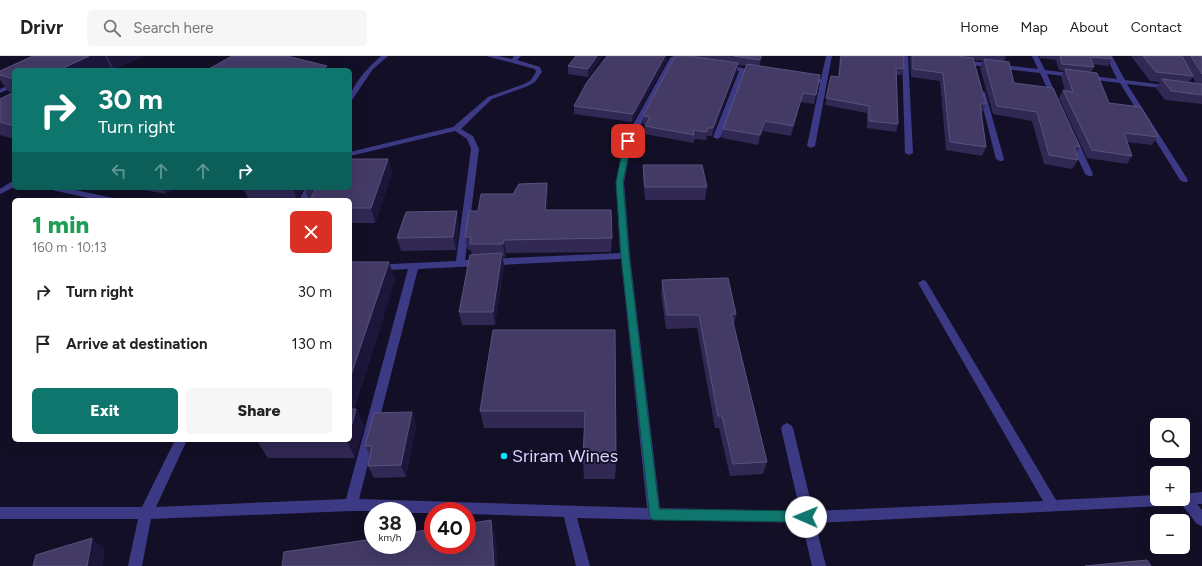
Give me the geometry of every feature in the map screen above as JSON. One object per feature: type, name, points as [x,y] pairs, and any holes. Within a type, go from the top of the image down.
[{"type":"street","points":[[352,96],[371,68],[385,56]]},
{"type":"street","points":[[352,154],[456,129],[490,98],[526,86],[533,81],[539,72],[538,68],[516,58],[489,56]]},
{"type":"street","points":[[811,146],[829,56]]},
{"type":"street","points":[[904,56],[909,153]]},
{"type":"street","points":[[1035,56],[1059,109]]},
{"type":"street","points":[[1109,56],[1122,81],[1184,180]]},
{"type":"street","points":[[654,514],[625,256],[620,182],[628,141],[673,58]]},
{"type":"street","points":[[951,60],[975,67],[1181,88]]},
{"type":"street","points":[[720,65],[765,73]]},
{"type":"street","points":[[717,137],[743,69]]},
{"type":"street","points":[[802,79],[825,82]]},
{"type":"street","points":[[980,85],[1000,159]]},
{"type":"street","points":[[0,91],[12,86]]},
{"type":"street","points":[[456,129],[470,138],[475,149],[460,263]]},
{"type":"street","points":[[1069,130],[1089,174]]},
{"type":"street","points":[[0,192],[12,185]]},
{"type":"street","points":[[64,190],[101,198]]},
{"type":"street","points":[[352,269],[625,256]]},
{"type":"street","points":[[351,505],[414,266]]},
{"type":"street","points":[[923,283],[1054,506]]},
{"type":"street","points":[[787,428],[806,517],[820,566]]},
{"type":"street","points":[[135,566],[146,513],[180,442]]},
{"type":"street","points":[[1190,499],[1202,498]]},
{"type":"street","points":[[0,513],[146,513],[351,505],[569,512],[806,517],[1150,501]]},
{"type":"street","points":[[1190,505],[1202,520]]},
{"type":"street","points":[[569,512],[584,566]]},
{"type":"building","points":[[33,56],[89,56],[63,68],[12,68],[12,78],[0,75],[0,71]]},
{"type":"building","points":[[232,56],[287,56],[327,66],[324,68],[211,68]]},
{"type":"building","points":[[576,56],[597,56],[588,69],[568,66]]},
{"type":"building","points":[[607,56],[665,56],[633,114],[574,106],[587,82]]},
{"type":"building","points":[[675,56],[689,56],[738,63],[713,128],[708,128],[707,132],[693,130],[694,135],[645,126],[650,117],[643,116]]},
{"type":"building","points":[[734,56],[761,56],[760,60]]},
{"type":"building","points":[[841,56],[903,56],[904,69],[896,68],[898,124],[869,121],[869,106],[826,98],[831,76],[839,77]]},
{"type":"building","points":[[913,56],[957,56],[973,58],[986,104],[980,104],[986,147],[950,142],[943,73],[913,69]]},
{"type":"building","points":[[1060,56],[1110,56],[1112,59],[1090,57],[1094,67],[1062,64]]},
{"type":"building","points":[[1143,56],[1182,56],[1193,76],[1156,72]]},
{"type":"building","points":[[1191,56],[1202,56],[1202,74]]},
{"type":"building","points":[[984,59],[1009,62],[1014,83],[1053,88],[1080,147],[1074,146],[1078,160],[1049,155],[1037,112],[997,106]]},
{"type":"building","points":[[747,64],[820,75],[816,95],[803,93],[793,126],[765,121],[760,135],[723,129]]},
{"type":"building","points":[[1065,69],[1097,73],[1109,103],[1141,107],[1158,137],[1124,133],[1132,156],[1092,150],[1063,90],[1073,92]]},
{"type":"building","points":[[1162,79],[1202,84],[1202,95],[1171,91]]},
{"type":"building","points":[[12,93],[12,125],[0,122],[0,99]]},
{"type":"building","points":[[352,159],[388,159],[371,208],[352,208],[352,198],[311,198],[315,190],[352,190]]},
{"type":"building","points":[[643,165],[702,165],[707,187],[645,187]]},
{"type":"building","points":[[547,183],[545,210],[611,210],[612,238],[504,240],[503,244],[470,244],[471,237],[465,237],[469,211],[478,211],[481,194],[513,194],[519,184]]},
{"type":"building","points":[[457,211],[453,237],[397,238],[406,212]]},
{"type":"building","points":[[502,253],[493,312],[459,312],[470,255]]},
{"type":"building","points":[[352,262],[389,262],[352,372]]},
{"type":"building","points":[[728,278],[736,314],[731,314],[767,462],[733,464],[722,416],[718,416],[699,315],[667,315],[662,280]]},
{"type":"building","points":[[493,330],[615,330],[616,462],[583,462],[585,411],[480,411]]},
{"type":"building","points":[[352,409],[356,409],[352,424]]},
{"type":"building","points":[[412,412],[401,465],[368,466],[372,446],[365,446],[374,413]]},
{"type":"building","points":[[491,520],[494,566],[282,566],[284,552],[364,540],[364,554],[416,554],[416,532],[424,530],[424,554],[476,554],[476,522]]},
{"type":"building","points":[[92,538],[87,566],[33,566],[36,555]]},
{"type":"building","points":[[1147,560],[1151,566],[1085,566]]},
{"type":"place","name":"Sriram Wines","points":[[504,456]]},
{"type":"route","points":[[628,141],[620,182],[625,256],[654,514],[806,517]]}]
